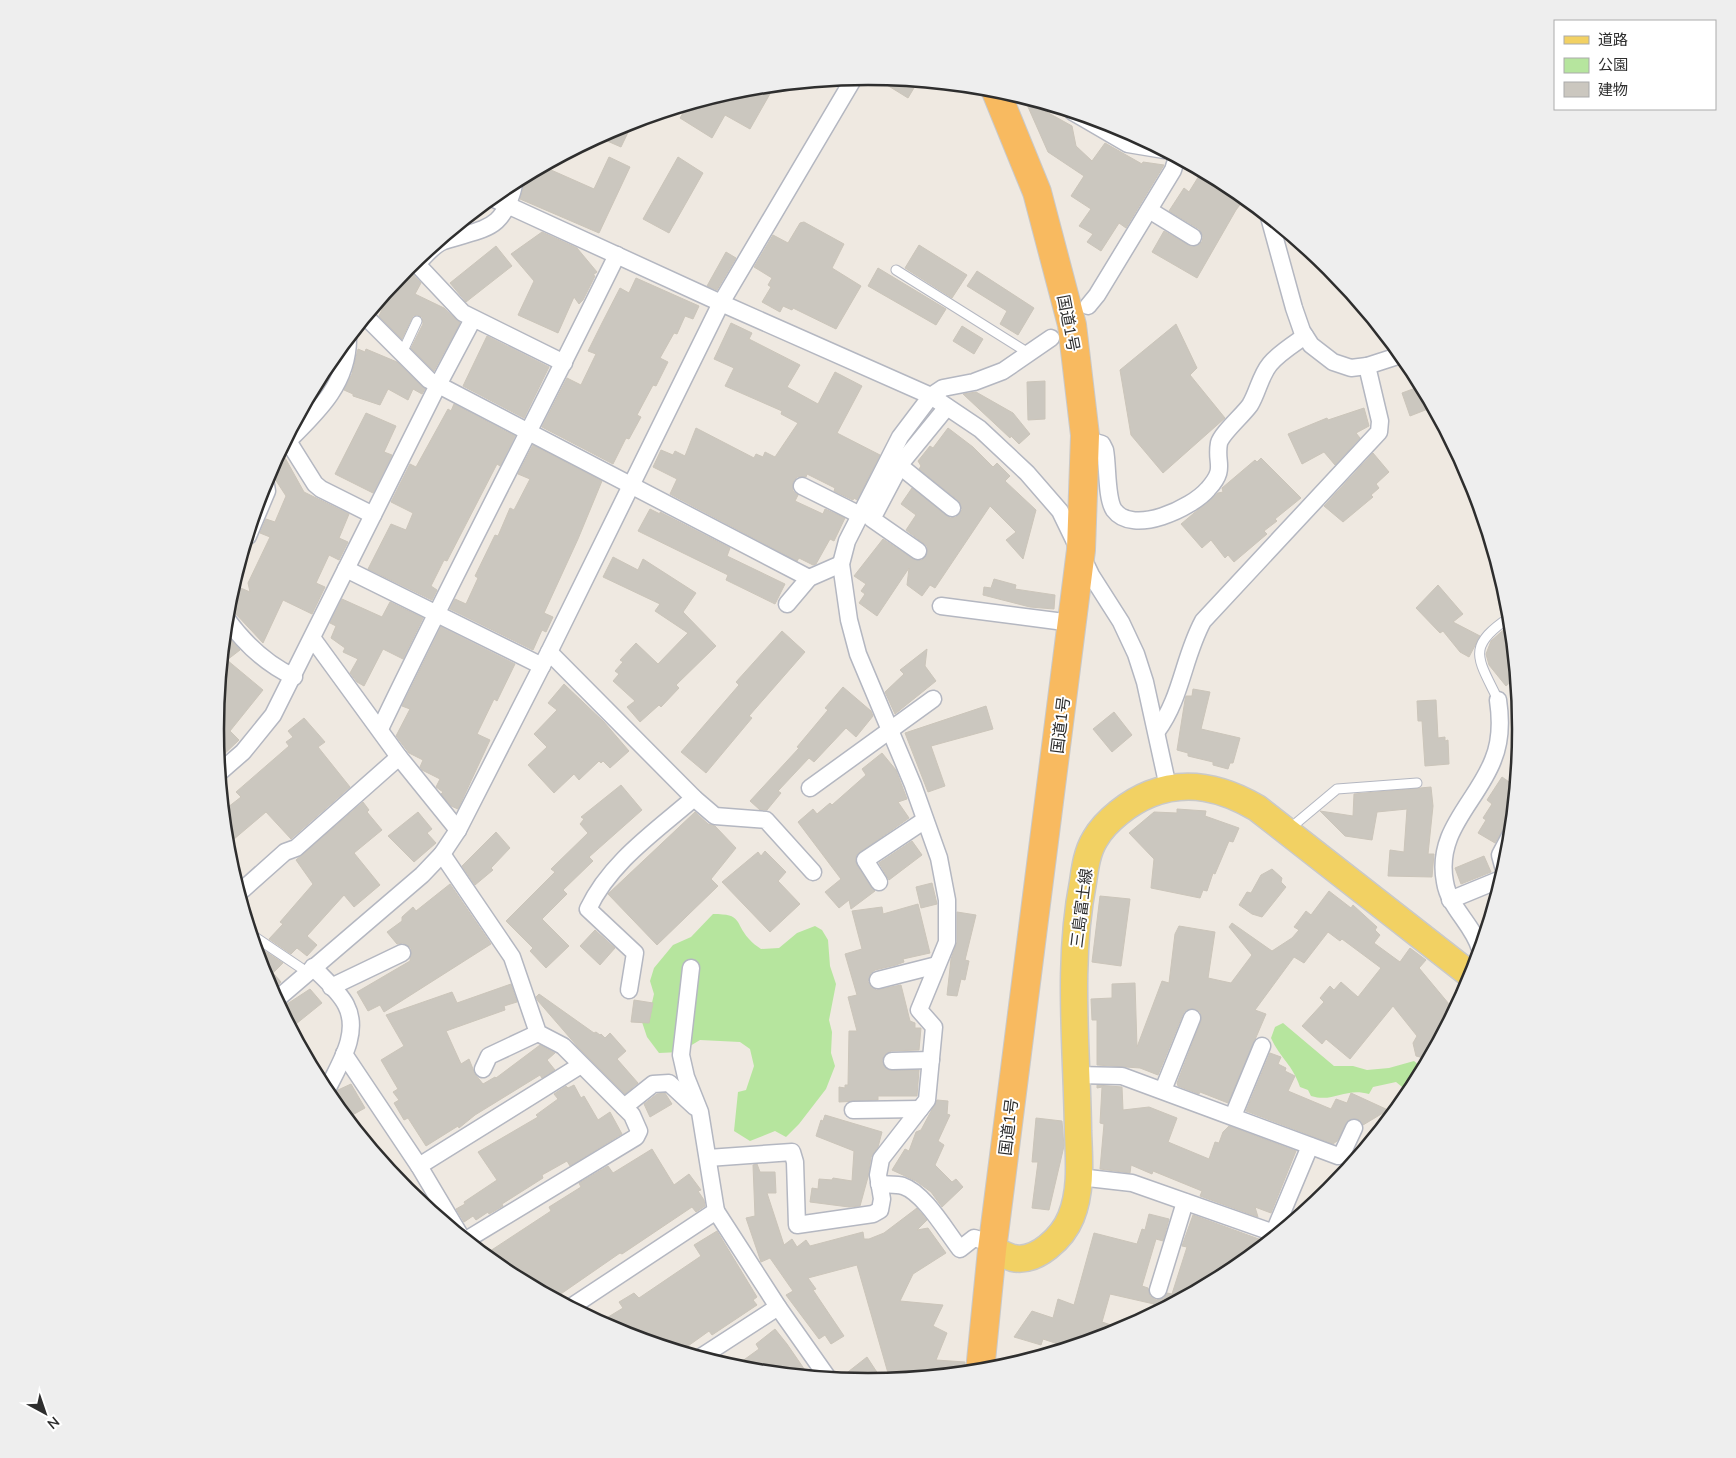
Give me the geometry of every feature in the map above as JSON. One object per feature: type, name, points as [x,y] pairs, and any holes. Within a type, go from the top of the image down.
[{"type":"highway","name":"国道1号","points":[[981,1363],[992,1250],[1081,550],[1085,439],[1072,325],[1062,284],[1037,192],[999,98]]},
{"type":"main road","name":"三島富士線","points":[[992,1250],[1015,1258],[1027,1257],[1053,1242],[1071,1218],[1079,1177],[1074,978],[1078,906],[1086,862],[1095,839],[1113,818],[1141,798],[1168,787],[1194,786],[1239,798],[1287,831],[1465,970]]},
{"type":"street","points":[[282,995],[422,875],[442,854],[458,830],[546,659],[721,303],[850,85]]},
{"type":"street","points":[[1105,130],[1128,144],[1142,146]]},
{"type":"street","points":[[1088,306],[1097,295],[1149,210],[1173,170],[1175,163]]},
{"type":"street","points":[[448,241],[472,234],[495,222],[509,205],[512,193]]},
{"type":"street","points":[[500,201],[721,303],[931,396],[980,429],[1026,473],[1060,511],[1092,575],[1122,622],[1136,654],[1157,731],[1168,787]]},
{"type":"street","points":[[1149,210],[1193,237]]},
{"type":"street","points":[[1272,228],[1294,308],[1311,345],[1333,362],[1351,368],[1367,366],[1393,357]]},
{"type":"street","points":[[380,729],[436,612],[530,432],[617,255]]},
{"type":"street","points":[[420,267],[444,294],[473,319],[564,363]]},
{"type":"street","points":[[225,768],[260,734],[273,715],[294,677],[438,385],[473,319]]},
{"type":"street","points":[[370,321],[429,380],[809,578]]},
{"type":"street","points":[[1085,439],[1102,444],[1105,450],[1110,501],[1114,510],[1134,521],[1152,519],[1179,510],[1197,499],[1216,478],[1221,466],[1221,440],[1249,406],[1270,364],[1306,336]]},
{"type":"street","points":[[708,1158],[792,1152],[795,1162],[797,1225],[873,1214],[880,1210],[882,1200],[878,1175],[881,1159],[927,1100],[934,1027],[919,1010],[947,942],[947,900],[938,858],[913,785],[889,732],[858,654],[848,620],[840,564],[847,541],[900,437],[931,396],[943,388],[974,382],[1003,371],[1052,338]]},
{"type":"street","points":[[296,433],[314,416],[334,391],[342,372],[345,354]]},
{"type":"street","points":[[1157,731],[1170,713],[1192,641],[1203,621],[1379,432],[1380,421],[1367,366]]},
{"type":"street","points":[[918,551],[872,520],[900,466],[946,406]]},
{"type":"street","points":[[288,448],[321,490],[373,515]]},
{"type":"street","points":[[900,466],[952,508]]},
{"type":"street","points":[[802,486],[860,515]]},
{"type":"street","points":[[787,604],[809,578],[840,564]]},
{"type":"street","points":[[346,569],[436,612],[546,659],[715,816],[766,820],[813,872]]},
{"type":"street","points":[[941,606],[1072,622]]},
{"type":"street","points":[[233,626],[260,656],[271,665],[294,677]]},
{"type":"street","points":[[313,639],[400,757],[458,830]]},
{"type":"street","points":[[810,788],[934,699]]},
{"type":"street","points":[[1477,938],[1450,900],[1444,881],[1447,843],[1450,832],[1493,761],[1501,721],[1498,700]]},
{"type":"street","points":[[244,888],[285,852],[296,848],[400,757]]},
{"type":"street","points":[[629,990],[635,953],[588,909],[597,890],[625,858],[694,798]]},
{"type":"street","points":[[879,882],[865,860],[925,820]]},
{"type":"street","points":[[442,854],[512,957],[538,1033],[563,1046],[624,1107],[638,1126],[639,1131],[636,1137],[472,1237]]},
{"type":"street","points":[[1450,900],[1493,883]]},
{"type":"street","points":[[331,988],[402,953]]},
{"type":"street","points":[[878,980],[937,965]]},
{"type":"street","points":[[691,968],[681,1055],[686,1077],[700,1112],[716,1211],[778,1307],[824,1372]]},
{"type":"street","points":[[310,969],[346,1005],[352,1028],[344,1054],[330,1083]]},
{"type":"street","points":[[1163,1090],[1192,1018]]},
{"type":"street","points":[[483,1069],[489,1056],[538,1033]]},
{"type":"street","points":[[1233,1116],[1262,1046]]},
{"type":"street","points":[[344,1054],[419,1166],[451,1219]]},
{"type":"street","points":[[892,1061],[931,1060]]},
{"type":"street","points":[[419,1166],[581,1065]]},
{"type":"street","points":[[1077,1075],[1122,1076],[1338,1156],[1342,1154],[1354,1128]]},
{"type":"street","points":[[624,1107],[653,1084],[669,1083],[700,1112]]},
{"type":"street","points":[[853,1110],[920,1109]]},
{"type":"street","points":[[1278,1225],[1310,1146]]},
{"type":"street","points":[[1079,1177],[1132,1183],[1270,1231]]},
{"type":"street","points":[[880,1184],[902,1186],[912,1190],[927,1205],[960,1249],[974,1238],[984,1241],[992,1250]]},
{"type":"street","points":[[1158,1290],[1186,1202]]},
{"type":"street","points":[[576,1303],[716,1211]]},
{"type":"street","points":[[708,1353],[778,1307]]},
{"type":"lane","points":[[896,270],[1030,354]]},
{"type":"lane","points":[[402,353],[418,321]]},
{"type":"lane","points":[[1498,700],[1484,669],[1479,652],[1484,636],[1503,622]]},
{"type":"lane","points":[[1287,831],[1337,789],[1417,783]]},
{"type":"lane","points":[[259,940],[298,964],[310,969]]},
{"type":"green space","points":[[713,914],[734,917],[744,933],[761,949],[779,948],[797,933],[815,926],[822,930],[828,940],[830,966],[836,984],[829,1020],[832,1032],[831,1053],[835,1066],[826,1089],[799,1124],[786,1137],[775,1131],[750,1141],[734,1131],[738,1092],[746,1090],[754,1066],[750,1049],[740,1042],[700,1040],[680,1052],[659,1053],[647,1037],[642,1022],[651,1007],[654,994],[650,981],[654,968],[673,945],[691,937]]},
{"type":"green space","points":[[1283,1023],[1334,1066],[1353,1066],[1367,1070],[1389,1068],[1414,1061],[1418,1064],[1403,1087],[1396,1082],[1373,1087],[1369,1094],[1353,1092],[1326,1098],[1311,1096],[1308,1090],[1300,1087],[1294,1073],[1271,1038],[1275,1027]]},
{"type":"building","points":[[888,85],[915,87],[908,98]]},
{"type":"building","points":[[770,93],[750,129],[725,115],[712,138],[680,118],[684,112],[701,107],[742,97]]},
{"type":"building","points":[[1027,105],[1041,109],[1072,126],[1076,146],[1092,161],[1105,143],[1142,164],[1143,162],[1164,165],[1126,228],[1119,223],[1101,251],[1087,242],[1093,234],[1079,226],[1091,209],[1071,196],[1084,176],[1048,152]]},
{"type":"building","points":[[628,132],[621,147],[607,141]]},
{"type":"building","points":[[609,157],[630,167],[599,233],[520,199],[524,185],[549,169],[594,189]]},
{"type":"building","points":[[678,157],[703,173],[669,233],[643,219]]},
{"type":"building","points":[[1199,176],[1240,204],[1197,278],[1152,252],[1164,231],[1192,247],[1202,242],[1203,237],[1199,229],[1169,211],[1184,188],[1189,192]]},
{"type":"building","points":[[804,222],[844,244],[832,268],[861,286],[836,329],[793,308],[792,310],[783,306],[780,312],[762,302],[771,287],[768,285],[772,278],[754,267],[773,235],[788,243],[800,223]]},
{"type":"building","points":[[542,232],[577,248],[597,272],[593,275],[595,276],[583,300],[579,304],[574,297],[558,333],[518,315],[534,281],[511,254]]},
{"type":"building","points":[[919,245],[967,275],[952,298],[905,268]]},
{"type":"building","points":[[496,246],[512,266],[466,302],[450,283]]},
{"type":"building","points":[[726,252],[736,258],[717,290],[707,286]]},
{"type":"building","points":[[878,268],[946,309],[936,325],[868,286]]},
{"type":"building","points":[[977,271],[1034,308],[1018,335],[1000,324],[1007,311],[967,286]]},
{"type":"building","points":[[413,274],[421,283],[415,294],[444,308],[460,323],[434,371],[411,348],[423,324],[422,317],[413,316],[402,339],[379,316],[385,303]]},
{"type":"building","points":[[636,278],[699,306],[693,319],[685,316],[677,334],[674,333],[660,358],[668,362],[656,386],[653,385],[637,415],[641,417],[629,439],[626,438],[613,464],[542,427],[567,378],[581,385],[596,354],[588,351],[602,323],[620,288],[629,293]]},
{"type":"building","points":[[731,323],[752,333],[749,339],[800,365],[787,387],[818,404],[835,372],[862,386],[837,433],[880,455],[857,500],[834,491],[835,488],[807,474],[806,477],[797,477],[793,482],[793,491],[798,495],[795,501],[823,514],[825,509],[845,518],[834,541],[830,539],[816,564],[813,565],[799,558],[797,561],[670,494],[677,479],[653,467],[661,450],[673,455],[675,451],[685,456],[696,428],[754,458],[756,454],[763,457],[765,452],[775,457],[798,423],[781,414],[782,411],[725,386],[734,368],[714,359]]},
{"type":"building","points":[[1176,324],[1197,368],[1190,375],[1225,418],[1163,473],[1131,435],[1120,370]]},
{"type":"building","points":[[962,326],[983,339],[974,354],[953,341]]},
{"type":"building","points":[[487,336],[549,367],[524,418],[463,386]]},
{"type":"building","points":[[358,349],[365,352],[366,349],[397,362],[425,389],[422,394],[413,389],[408,400],[388,389],[380,405],[353,396],[353,394],[344,390],[352,374]]},
{"type":"building","points":[[1045,381],[1045,419],[1028,420],[1027,382]]},
{"type":"building","points":[[1414,389],[1427,409],[1410,416],[1402,393]]},
{"type":"building","points":[[976,392],[1013,413],[1030,434],[1019,444],[1011,436],[1010,438],[963,394]]},
{"type":"building","points":[[454,404],[515,436],[500,466],[497,464],[447,561],[444,560],[431,586],[437,590],[432,600],[368,569],[391,524],[406,530],[413,513],[391,502],[410,464],[416,467],[448,409],[451,411]]},
{"type":"building","points":[[1364,408],[1369,426],[1356,433],[1360,438],[1335,465],[1324,452],[1302,464],[1288,434],[1327,418],[1328,420]]},
{"type":"building","points":[[366,413],[396,426],[384,452],[392,455],[373,493],[335,474]]},
{"type":"building","points":[[948,428],[973,447],[993,467],[997,463],[1010,476],[1005,481],[1036,510],[1023,559],[1006,540],[1016,532],[990,506],[935,588],[930,585],[922,596],[907,585],[909,568],[877,616],[859,603],[865,594],[861,591],[866,584],[854,576],[883,539],[913,559],[922,560],[926,556],[927,546],[906,530],[916,515],[901,504],[912,488],[950,518],[956,517],[962,510],[959,501],[919,469],[921,466],[918,461],[930,446],[933,448]]},
{"type":"building","points":[[533,445],[602,481],[544,613],[553,617],[546,632],[542,630],[533,650],[450,609],[455,599],[466,604],[478,578],[475,576],[495,535],[498,536],[510,508],[514,510],[530,479],[518,474]]},
{"type":"building","points":[[1373,453],[1389,472],[1376,484],[1379,488],[1371,495],[1373,497],[1343,522],[1324,506]]},
{"type":"building","points":[[284,457],[304,492],[349,514],[339,538],[348,542],[339,560],[329,555],[316,583],[325,587],[312,614],[283,600],[263,643],[235,613],[240,588],[250,592],[248,583],[270,537],[260,533],[266,519],[275,522],[286,496],[275,479]]},
{"type":"building","points":[[1261,458],[1301,498],[1275,519],[1277,521],[1264,531],[1267,534],[1234,562],[1228,555],[1225,558],[1211,540],[1202,548],[1181,524],[1218,493],[1223,492],[1222,488],[1255,460],[1257,462]]},
{"type":"building","points":[[650,509],[660,514],[660,512],[730,548],[727,556],[785,584],[775,604],[726,580],[728,575],[638,531]]},
{"type":"building","points":[[613,557],[638,570],[643,559],[696,593],[683,612],[716,646],[676,685],[679,688],[661,707],[659,705],[640,722],[627,707],[635,701],[613,681],[619,674],[615,671],[623,662],[620,660],[636,643],[658,664],[688,633],[655,611],[660,604],[603,577]]},
{"type":"building","points":[[994,579],[1016,585],[1015,589],[1055,595],[1054,609],[1030,607],[983,595],[984,587],[991,588]]},
{"type":"building","points":[[1438,585],[1463,614],[1453,622],[1480,636],[1469,657],[1460,652],[1443,631],[1440,633],[1416,608]]},
{"type":"building","points":[[342,599],[382,617],[390,602],[423,618],[403,659],[383,649],[364,686],[357,682],[350,673],[358,659],[343,652],[345,648],[331,638],[336,626],[330,623]]},
{"type":"building","points":[[441,627],[515,664],[497,701],[494,699],[477,734],[490,740],[458,809],[451,806],[441,794],[443,792],[436,787],[440,779],[422,770],[420,767],[423,760],[409,753],[396,736],[410,709],[402,706]]},
{"type":"building","points":[[1504,630],[1510,682],[1506,686],[1489,665],[1486,654],[1491,641]]},
{"type":"building","points":[[782,631],[805,652],[749,716],[752,718],[706,773],[681,752],[739,685],[736,682]]},
{"type":"building","points":[[231,640],[240,650],[228,659]]},
{"type":"building","points":[[927,649],[925,666],[936,681],[895,714],[885,692],[904,674],[900,670]]},
{"type":"building","points":[[228,661],[263,690],[230,731],[239,740],[225,754],[225,687]]},
{"type":"building","points":[[564,684],[604,722],[629,751],[610,768],[603,761],[601,763],[599,761],[579,780],[574,774],[554,793],[528,765],[547,747],[534,734],[557,710],[548,703]]},
{"type":"building","points":[[843,687],[871,711],[873,716],[856,737],[846,728],[814,762],[809,758],[778,791],[781,793],[767,810],[760,810],[750,801],[799,748],[797,747],[828,710],[825,708]]},
{"type":"building","points":[[1193,689],[1210,692],[1201,729],[1240,738],[1233,763],[1230,763],[1228,769],[1213,765],[1213,762],[1188,756],[1188,753],[1177,750],[1186,696],[1192,696]]},
{"type":"building","points":[[1436,700],[1438,738],[1445,737],[1445,741],[1448,740],[1449,764],[1425,766],[1422,721],[1418,721],[1417,701]]},
{"type":"building","points":[[986,706],[993,729],[931,746],[945,786],[928,792],[905,733]]},
{"type":"building","points":[[1114,712],[1132,735],[1112,752],[1093,729]]},
{"type":"building","points":[[304,718],[325,742],[318,747],[350,787],[291,839],[266,812],[234,839],[229,806],[241,797],[236,792],[289,746],[286,742],[293,737],[288,731]]},
{"type":"building","points":[[882,753],[896,770],[907,799],[898,802],[909,818],[856,855],[857,865],[875,891],[851,909],[849,900],[839,908],[825,892],[841,879],[798,822],[813,809],[817,814],[830,803],[832,805],[866,775],[862,769]]},
{"type":"building","points":[[1502,777],[1510,782],[1504,829],[1495,843],[1478,833],[1486,820],[1483,818],[1492,804],[1487,800]]},
{"type":"building","points":[[621,785],[642,810],[589,857],[593,861],[563,890],[567,894],[542,919],[569,946],[546,968],[530,951],[533,948],[506,921],[555,872],[551,869],[588,833],[580,824],[584,819],[581,817]]},
{"type":"building","points":[[1431,787],[1433,806],[1428,854],[1434,854],[1432,877],[1388,876],[1390,850],[1404,852],[1407,809],[1377,812],[1372,840],[1345,836],[1320,811],[1353,816],[1354,794]]},
{"type":"building","points":[[363,802],[369,810],[367,812],[382,830],[354,853],[380,885],[354,907],[344,895],[307,936],[317,945],[307,956],[297,948],[291,954],[269,939],[283,924],[280,922],[313,884],[296,860]]},
{"type":"building","points":[[1177,809],[1206,811],[1205,816],[1239,828],[1233,842],[1229,841],[1215,874],[1213,873],[1207,891],[1203,890],[1200,898],[1151,888],[1154,859],[1129,833],[1154,812],[1177,813]]},
{"type":"building","points":[[418,812],[432,829],[427,833],[436,843],[414,862],[388,836]]},
{"type":"building","points":[[695,812],[708,824],[715,826],[736,848],[711,879],[718,886],[657,945],[608,894]]},
{"type":"building","points":[[496,832],[510,848],[491,868],[493,870],[475,885],[462,866]]},
{"type":"building","points":[[912,841],[922,855],[889,880],[879,863]]},
{"type":"building","points":[[765,851],[786,872],[778,881],[800,904],[770,932],[722,882],[758,852],[761,856]]},
{"type":"building","points":[[1484,856],[1491,872],[1461,884],[1455,868]]},
{"type":"building","points":[[1272,869],[1282,878],[1281,882],[1286,887],[1262,917],[1252,914],[1239,905],[1247,892],[1251,893],[1261,875]]},
{"type":"building","points":[[932,883],[937,904],[921,908],[916,887]]},
{"type":"building","points":[[450,884],[491,944],[384,1012],[380,1005],[368,1011],[357,992],[410,961],[411,948],[403,943],[397,944],[387,932],[402,921],[402,917],[413,907],[416,911]]},
{"type":"building","points":[[1329,891],[1351,908],[1353,905],[1377,927],[1375,930],[1380,935],[1374,943],[1400,962],[1410,948],[1426,960],[1419,968],[1450,1005],[1422,1057],[1416,1056],[1413,1043],[1417,1036],[1393,1006],[1350,1059],[1326,1039],[1322,1044],[1302,1026],[1324,1002],[1320,998],[1330,986],[1334,990],[1341,982],[1358,997],[1381,968],[1342,939],[1340,941],[1328,932],[1304,963],[1294,957],[1255,1010],[1266,1014],[1228,1103],[1178,1086],[1177,1083],[1201,1021],[1200,1012],[1195,1009],[1186,1010],[1183,1014],[1158,1075],[1140,1068],[1097,1065],[1097,1020],[1092,1020],[1091,999],[1112,998],[1112,984],[1135,983],[1137,1047],[1162,981],[1169,983],[1175,934],[1179,926],[1215,932],[1208,978],[1231,983],[1252,955],[1229,927],[1232,923],[1272,951],[1292,938],[1299,930],[1294,927],[1306,911],[1311,915]]},
{"type":"building","points":[[1100,896],[1130,899],[1121,966],[1092,962]]},
{"type":"building","points":[[918,904],[930,953],[903,959],[904,962],[875,970],[871,973],[868,982],[876,990],[901,985],[910,1021],[915,1023],[915,1028],[921,1028],[919,1050],[891,1051],[884,1056],[882,1061],[888,1070],[919,1070],[917,1096],[878,1096],[878,1100],[839,1102],[839,1087],[845,1088],[845,1085],[848,1085],[849,1031],[857,1031],[848,997],[857,995],[845,954],[862,949],[852,911],[882,907],[883,914]]},
{"type":"building","points":[[957,912],[976,915],[965,960],[969,961],[965,980],[961,979],[957,996],[947,995],[951,959],[957,942]]},
{"type":"building","points":[[595,930],[615,948],[600,965],[580,946]]},
{"type":"building","points":[[263,950],[283,963],[273,973],[281,982],[277,985]]},
{"type":"building","points":[[511,984],[517,1002],[504,1006],[505,1010],[446,1031],[461,1064],[469,1059],[475,1074],[483,1084],[496,1078],[540,1045],[555,1053],[547,1060],[555,1070],[542,1078],[540,1075],[475,1115],[459,1128],[458,1126],[426,1146],[408,1118],[404,1120],[394,1103],[399,1100],[393,1092],[398,1089],[381,1060],[404,1046],[386,1015],[452,992],[457,1003]]},
{"type":"building","points":[[310,989],[322,1003],[296,1024],[286,1005]]},
{"type":"building","points":[[539,994],[594,1033],[601,1034],[605,1038],[610,1033],[626,1051],[617,1059],[638,1083],[625,1094],[577,1046],[538,1001],[536,997]]},
{"type":"building","points":[[634,1000],[653,1003],[649,1023],[631,1022]]},
{"type":"building","points":[[1270,1053],[1281,1057],[1278,1064],[1286,1068],[1285,1071],[1295,1076],[1288,1091],[1331,1109],[1336,1099],[1347,1103],[1351,1093],[1387,1110],[1363,1125],[1358,1119],[1349,1120],[1337,1141],[1333,1144],[1246,1111]]},
{"type":"building","points":[[351,1084],[365,1108],[353,1115],[337,1093],[338,1090]]},
{"type":"building","points":[[574,1085],[581,1098],[584,1096],[598,1120],[610,1112],[622,1134],[570,1166],[567,1161],[542,1175],[543,1178],[489,1214],[488,1212],[476,1220],[473,1216],[464,1222],[456,1209],[497,1180],[478,1152],[538,1117],[536,1115],[558,1099],[554,1094],[566,1086],[568,1088]]},
{"type":"building","points":[[1097,1085],[1122,1087],[1123,1110],[1149,1107],[1177,1118],[1168,1142],[1209,1159],[1215,1142],[1219,1143],[1223,1132],[1229,1126],[1296,1151],[1271,1213],[1255,1207],[1258,1217],[1200,1196],[1202,1191],[1153,1171],[1152,1174],[1131,1165],[1130,1173],[1100,1169],[1104,1124],[1100,1123],[1102,1087],[1097,1088]]},
{"type":"building","points":[[665,1093],[672,1104],[650,1117],[644,1104],[657,1094]]},
{"type":"building","points":[[937,1100],[948,1101],[947,1114],[950,1115],[938,1141],[944,1145],[935,1165],[952,1182],[956,1179],[963,1187],[942,1207],[931,1192],[916,1181],[892,1170],[905,1149],[909,1151],[916,1132],[921,1130]]},
{"type":"building","points":[[825,1115],[882,1132],[878,1147],[871,1157],[860,1206],[849,1207],[810,1202],[812,1188],[818,1189],[819,1179],[832,1180],[833,1178],[852,1181],[854,1151],[816,1136],[821,1120],[823,1121]]},
{"type":"building","points":[[1036,1118],[1062,1121],[1064,1146],[1049,1210],[1032,1208],[1038,1162],[1032,1162]]},
{"type":"building","points":[[652,1149],[674,1185],[689,1174],[701,1190],[698,1191],[704,1200],[705,1206],[696,1212],[692,1207],[560,1295],[491,1250],[551,1211],[549,1207],[581,1187],[579,1183],[608,1166],[613,1173]]},
{"type":"building","points":[[757,1164],[760,1172],[775,1172],[776,1193],[767,1193],[784,1245],[792,1239],[797,1247],[806,1240],[810,1246],[863,1232],[864,1239],[869,1239],[884,1233],[917,1208],[927,1220],[917,1230],[928,1228],[946,1253],[913,1274],[900,1301],[943,1305],[933,1326],[947,1333],[936,1360],[965,1362],[965,1365],[910,1372],[888,1373],[857,1265],[808,1278],[816,1289],[813,1290],[844,1336],[831,1344],[825,1335],[819,1339],[786,1295],[793,1291],[770,1258],[761,1262],[746,1218],[755,1216],[753,1165]]},
{"type":"building","points":[[1149,1214],[1169,1219],[1163,1241],[1156,1239],[1142,1286],[1148,1288],[1150,1296],[1156,1300],[1164,1298],[1167,1293],[1172,1294],[1187,1247],[1182,1246],[1193,1215],[1260,1240],[1190,1287],[1153,1307],[1154,1304],[1110,1294],[1102,1322],[1111,1325],[1058,1344],[1043,1339],[1041,1345],[1014,1337],[1032,1311],[1053,1318],[1058,1299],[1074,1305],[1094,1233],[1137,1244],[1142,1229],[1145,1230]]},
{"type":"building","points":[[717,1231],[757,1297],[753,1300],[757,1305],[712,1335],[709,1331],[687,1347],[661,1339],[607,1318],[623,1308],[619,1302],[634,1293],[639,1298],[701,1256],[694,1245]]},
{"type":"building","points":[[775,1329],[804,1369],[742,1361],[759,1349],[756,1344]]},
{"type":"building","points":[[867,1357],[877,1373],[868,1373],[847,1373]]}]
